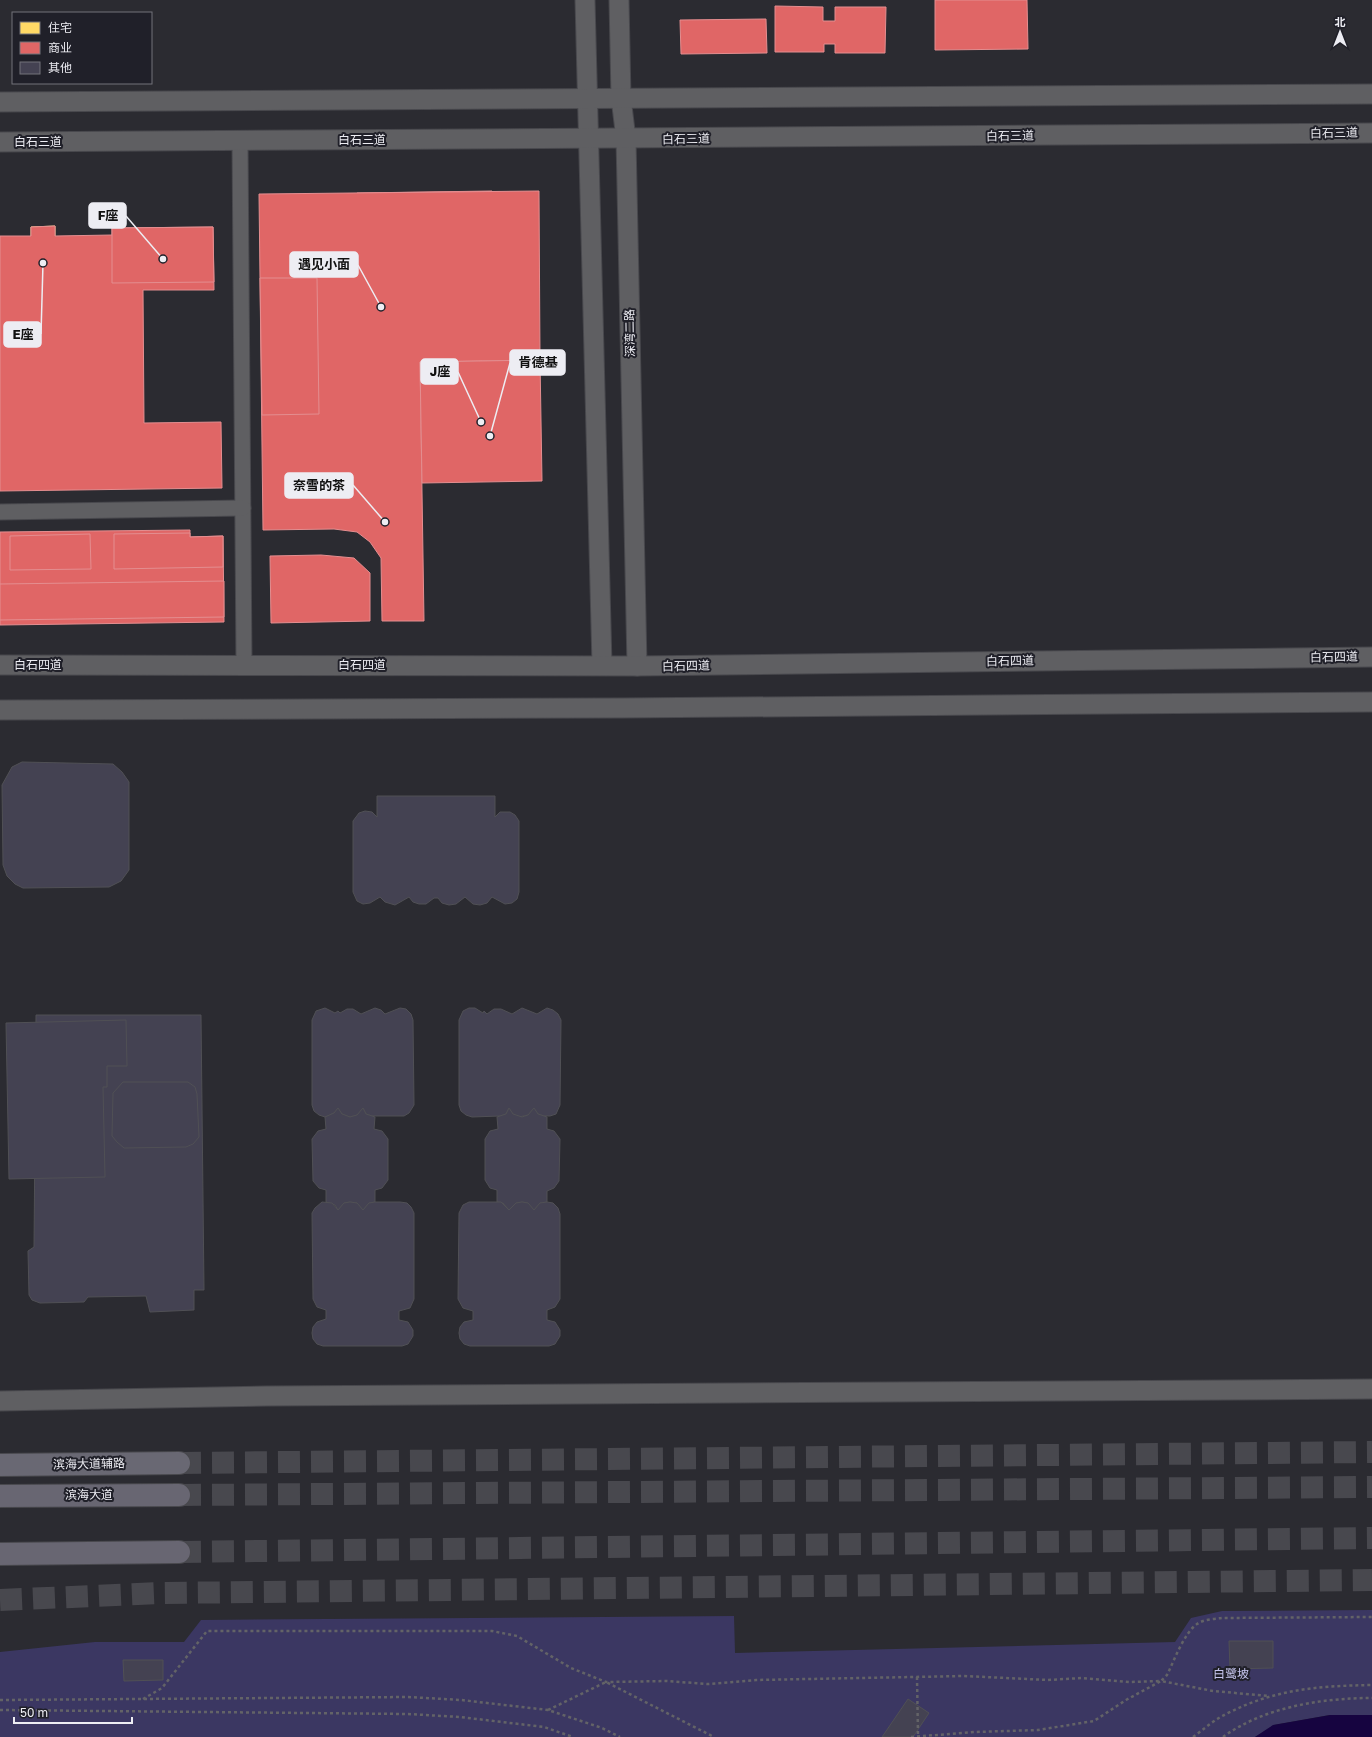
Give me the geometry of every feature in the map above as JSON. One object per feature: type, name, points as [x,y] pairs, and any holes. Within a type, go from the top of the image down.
[{"type":"highway","name":"滨海大道","points":[[0,1496],[179,1495]]},
{"type":"highway","points":[[0,1554],[179,1552]]},
{"type":"main road","name":"滨海大道辅路","points":[[0,1465],[179,1463]]},
{"type":"street","points":[[585,0],[602,665]]},
{"type":"street","name":"深湾二路","points":[[619,0],[621,98],[626,139],[637,666]]},
{"type":"street","points":[[0,102],[1372,94]]},
{"type":"street","name":"白石三道","points":[[0,142],[1372,133]]},
{"type":"street","points":[[240,141],[244,664]]},
{"type":"street","points":[[0,512],[243,508]]},
{"type":"street","name":"白石四道","points":[[0,665],[244,664],[637,666],[1372,657]]},
{"type":"street","points":[[0,710],[630,708],[1372,702]]},
{"type":"street","points":[[0,1401],[267,1396],[1372,1389]]},
{"type":"path","points":[[912,1737],[1038,1730],[1094,1721],[1126,1700],[1161,1681],[1166,1675],[1191,1630],[1198,1624],[1209,1619],[1372,1617]]},
{"type":"path","points":[[143,1699],[162,1688],[207,1631],[492,1631],[517,1636],[571,1668],[606,1682],[714,1737]]},
{"type":"path","points":[[548,1710],[606,1682],[666,1681],[708,1684],[756,1680],[964,1676],[1048,1680],[1082,1678],[1129,1682],[1161,1681],[1213,1691],[1269,1696]]},
{"type":"path","points":[[917,1677],[918,1736]]},
{"type":"path","points":[[1193,1737],[1225,1714],[1269,1696],[1307,1688],[1372,1685]]},
{"type":"path","points":[[0,1700],[408,1697],[461,1700],[548,1710],[602,1728],[620,1737]]},
{"type":"path","points":[[1223,1737],[1233,1729],[1274,1712],[1308,1703],[1372,1698]]},
{"type":"path","points":[[0,1710],[408,1714],[460,1717],[544,1727],[573,1737]]},
{"type":"green space","name":"白鹭坡","points":[[1372,1610],[1372,1715],[1330,1715],[1274,1725],[1255,1737],[0,1737],[0,1652],[95,1642],[184,1642],[201,1620],[734,1616],[735,1653],[1175,1642],[1191,1618],[1222,1611]]},
{"type":"shaded area","points":[[1330,1715],[1372,1715],[1372,1737],[1255,1737],[1273,1725]]},
{"type":"building: 住宅","points":[[55,226],[55,247],[78,247],[78,279],[70,279],[70,284],[21,285],[21,279],[9,279],[8,248],[31,248],[31,227]]},
{"type":"building: 住宅","points":[[173,425],[197,425],[197,446],[220,445],[220,477],[212,477],[212,483],[163,483],[163,477],[151,478],[150,446],[173,446]]},
{"type":"building: 住宅","points":[[50,427],[74,427],[74,448],[97,447],[97,479],[88,479],[88,485],[40,486],[40,480],[28,480],[27,448],[50,448]]},
{"type":"building: 商业","points":[[935,0],[1027,0],[1028,49],[935,50]]},
{"type":"building: 商业","points":[[775,6],[823,7],[823,21],[835,21],[835,7],[886,7],[885,53],[835,53],[835,44],[824,44],[824,52],[775,52]]},
{"type":"building: 商业","points":[[766,19],[767,53],[681,54],[680,20]]},
{"type":"building: 商业","points":[[492,191],[493,247],[358,249],[357,193]]},
{"type":"building: 商业","points":[[539,191],[540,360],[420,362],[424,621],[382,621],[381,558],[370,542],[357,532],[334,529],[263,530],[259,194]]},
{"type":"building: 商业","points":[[55,226],[55,236],[112,235],[112,228],[213,227],[214,290],[143,290],[144,423],[221,422],[222,488],[0,491],[0,236],[31,236],[31,227]]},
{"type":"building: 商业","points":[[213,227],[214,282],[112,283],[112,228]]},
{"type":"building: 商业","points":[[260,278],[317,278],[319,414],[262,415]]},
{"type":"building: 商业","points":[[540,360],[542,481],[422,483],[420,362]]},
{"type":"building: 商业","points":[[190,530],[190,537],[223,536],[224,622],[0,625],[0,532]]},
{"type":"building: 商业","points":[[190,533],[190,537],[223,536],[223,567],[114,569],[114,534]]},
{"type":"building: 商业","points":[[90,534],[91,569],[10,570],[10,536]]},
{"type":"building: 商业","points":[[321,555],[354,558],[370,573],[370,621],[271,623],[270,556]]},
{"type":"building: 商业","points":[[224,581],[224,617],[0,620],[0,584]]},
{"type":"building: 其他","points":[[22,762],[113,764],[122,772],[129,782],[129,870],[121,881],[109,887],[23,888],[15,884],[7,876],[3,865],[2,785],[12,767]]},
{"type":"building: 其他","points":[[377,796],[495,796],[495,817],[500,812],[510,812],[515,815],[519,821],[519,892],[517,899],[512,903],[505,904],[492,897],[487,903],[480,905],[473,904],[465,897],[456,904],[449,905],[442,903],[438,898],[434,898],[426,904],[413,902],[409,897],[395,905],[385,902],[380,897],[370,903],[363,904],[357,901],[353,892],[353,821],[359,813],[365,811],[372,812],[377,817]]},
{"type":"building: 其他","points":[[325,1008],[335,1013],[338,1011],[340,1013],[347,1009],[353,1009],[361,1014],[375,1008],[381,1010],[385,1014],[400,1008],[406,1009],[411,1014],[413,1020],[414,1105],[409,1113],[404,1116],[372,1116],[366,1114],[363,1108],[357,1115],[350,1117],[342,1114],[338,1108],[334,1113],[325,1117],[314,1111],[312,1105],[312,1020],[316,1011]]},
{"type":"building: 其他","points":[[469,1008],[475,1008],[483,1013],[484,1011],[487,1014],[494,1009],[501,1009],[512,1014],[522,1008],[537,1014],[547,1008],[558,1014],[561,1020],[560,1105],[556,1114],[544,1116],[538,1114],[534,1108],[528,1115],[519,1117],[513,1114],[509,1108],[506,1114],[500,1116],[472,1117],[461,1111],[459,1105],[459,1020],[463,1011]]},
{"type":"building: 其他","points":[[36,1015],[201,1015],[204,1290],[194,1290],[194,1310],[150,1312],[146,1296],[88,1297],[84,1302],[40,1303],[32,1300],[29,1295],[28,1251],[34,1247]]},
{"type":"building: 其他","points":[[126,1020],[127,1066],[107,1066],[107,1087],[103,1087],[105,1177],[9,1179],[6,1023]]},
{"type":"building: 其他","points":[[123,1082],[188,1082],[195,1087],[197,1094],[199,1137],[193,1144],[186,1147],[124,1148],[112,1136],[113,1093]]},
{"type":"building: 其他","points":[[338,1108],[342,1114],[350,1117],[357,1115],[363,1108],[366,1114],[375,1117],[374,1129],[382,1131],[388,1139],[388,1180],[382,1188],[375,1190],[375,1202],[369,1203],[363,1210],[357,1203],[350,1202],[344,1203],[338,1210],[335,1205],[326,1202],[326,1190],[319,1188],[313,1181],[312,1139],[318,1131],[326,1129],[325,1117],[334,1113]]},
{"type":"building: 其他","points":[[509,1108],[513,1114],[522,1117],[528,1115],[534,1108],[538,1114],[547,1117],[547,1129],[554,1131],[560,1139],[559,1181],[554,1188],[547,1191],[547,1202],[540,1203],[534,1210],[528,1203],[522,1202],[516,1203],[509,1210],[503,1203],[497,1202],[497,1190],[490,1188],[485,1180],[485,1139],[490,1131],[498,1129],[497,1117],[506,1114]]},
{"type":"building: 其他","points":[[322,1202],[332,1203],[338,1210],[344,1203],[350,1202],[357,1203],[363,1210],[369,1203],[375,1202],[400,1202],[407,1203],[411,1207],[414,1213],[414,1299],[410,1308],[399,1311],[399,1320],[408,1322],[413,1330],[413,1336],[408,1344],[402,1346],[323,1346],[317,1344],[313,1339],[313,1327],[317,1322],[326,1319],[326,1310],[317,1307],[313,1299],[312,1213]]},
{"type":"building: 其他","points":[[469,1202],[501,1202],[509,1210],[516,1203],[522,1202],[528,1203],[534,1210],[540,1203],[547,1202],[553,1203],[558,1208],[560,1214],[560,1299],[555,1307],[547,1310],[547,1320],[555,1322],[560,1330],[560,1336],[555,1344],[549,1346],[470,1346],[464,1344],[460,1339],[460,1327],[464,1322],[473,1320],[473,1311],[463,1308],[458,1299],[459,1213],[463,1205]]},
{"type":"building: 其他","points":[[1229,1641],[1273,1641],[1273,1668],[1230,1669]]},
{"type":"building: 其他","points":[[123,1660],[163,1660],[163,1680],[124,1681]]},
{"type":"building: 其他","points":[[908,1699],[929,1713],[913,1737],[882,1737]]},
{"type":"tunnel","points":[[179,1463],[1372,1452]]},
{"type":"tunnel","points":[[179,1495],[1372,1487]]},
{"type":"tunnel","points":[[179,1552],[1372,1538]]},
{"type":"tunnel","points":[[0,1600],[162,1593],[1372,1580]]},
{"type":"place","name":"F座","points":[[163,259]]},
{"type":"place","name":"E座","points":[[43,263]]},
{"type":"place","name":"遇见小面","points":[[381,307]]},
{"type":"place","name":"J座","points":[[481,422]]},
{"type":"place","name":"肯德基","points":[[490,436]]},
{"type":"place","name":"奈雪的茶","points":[[385,522]]}]
